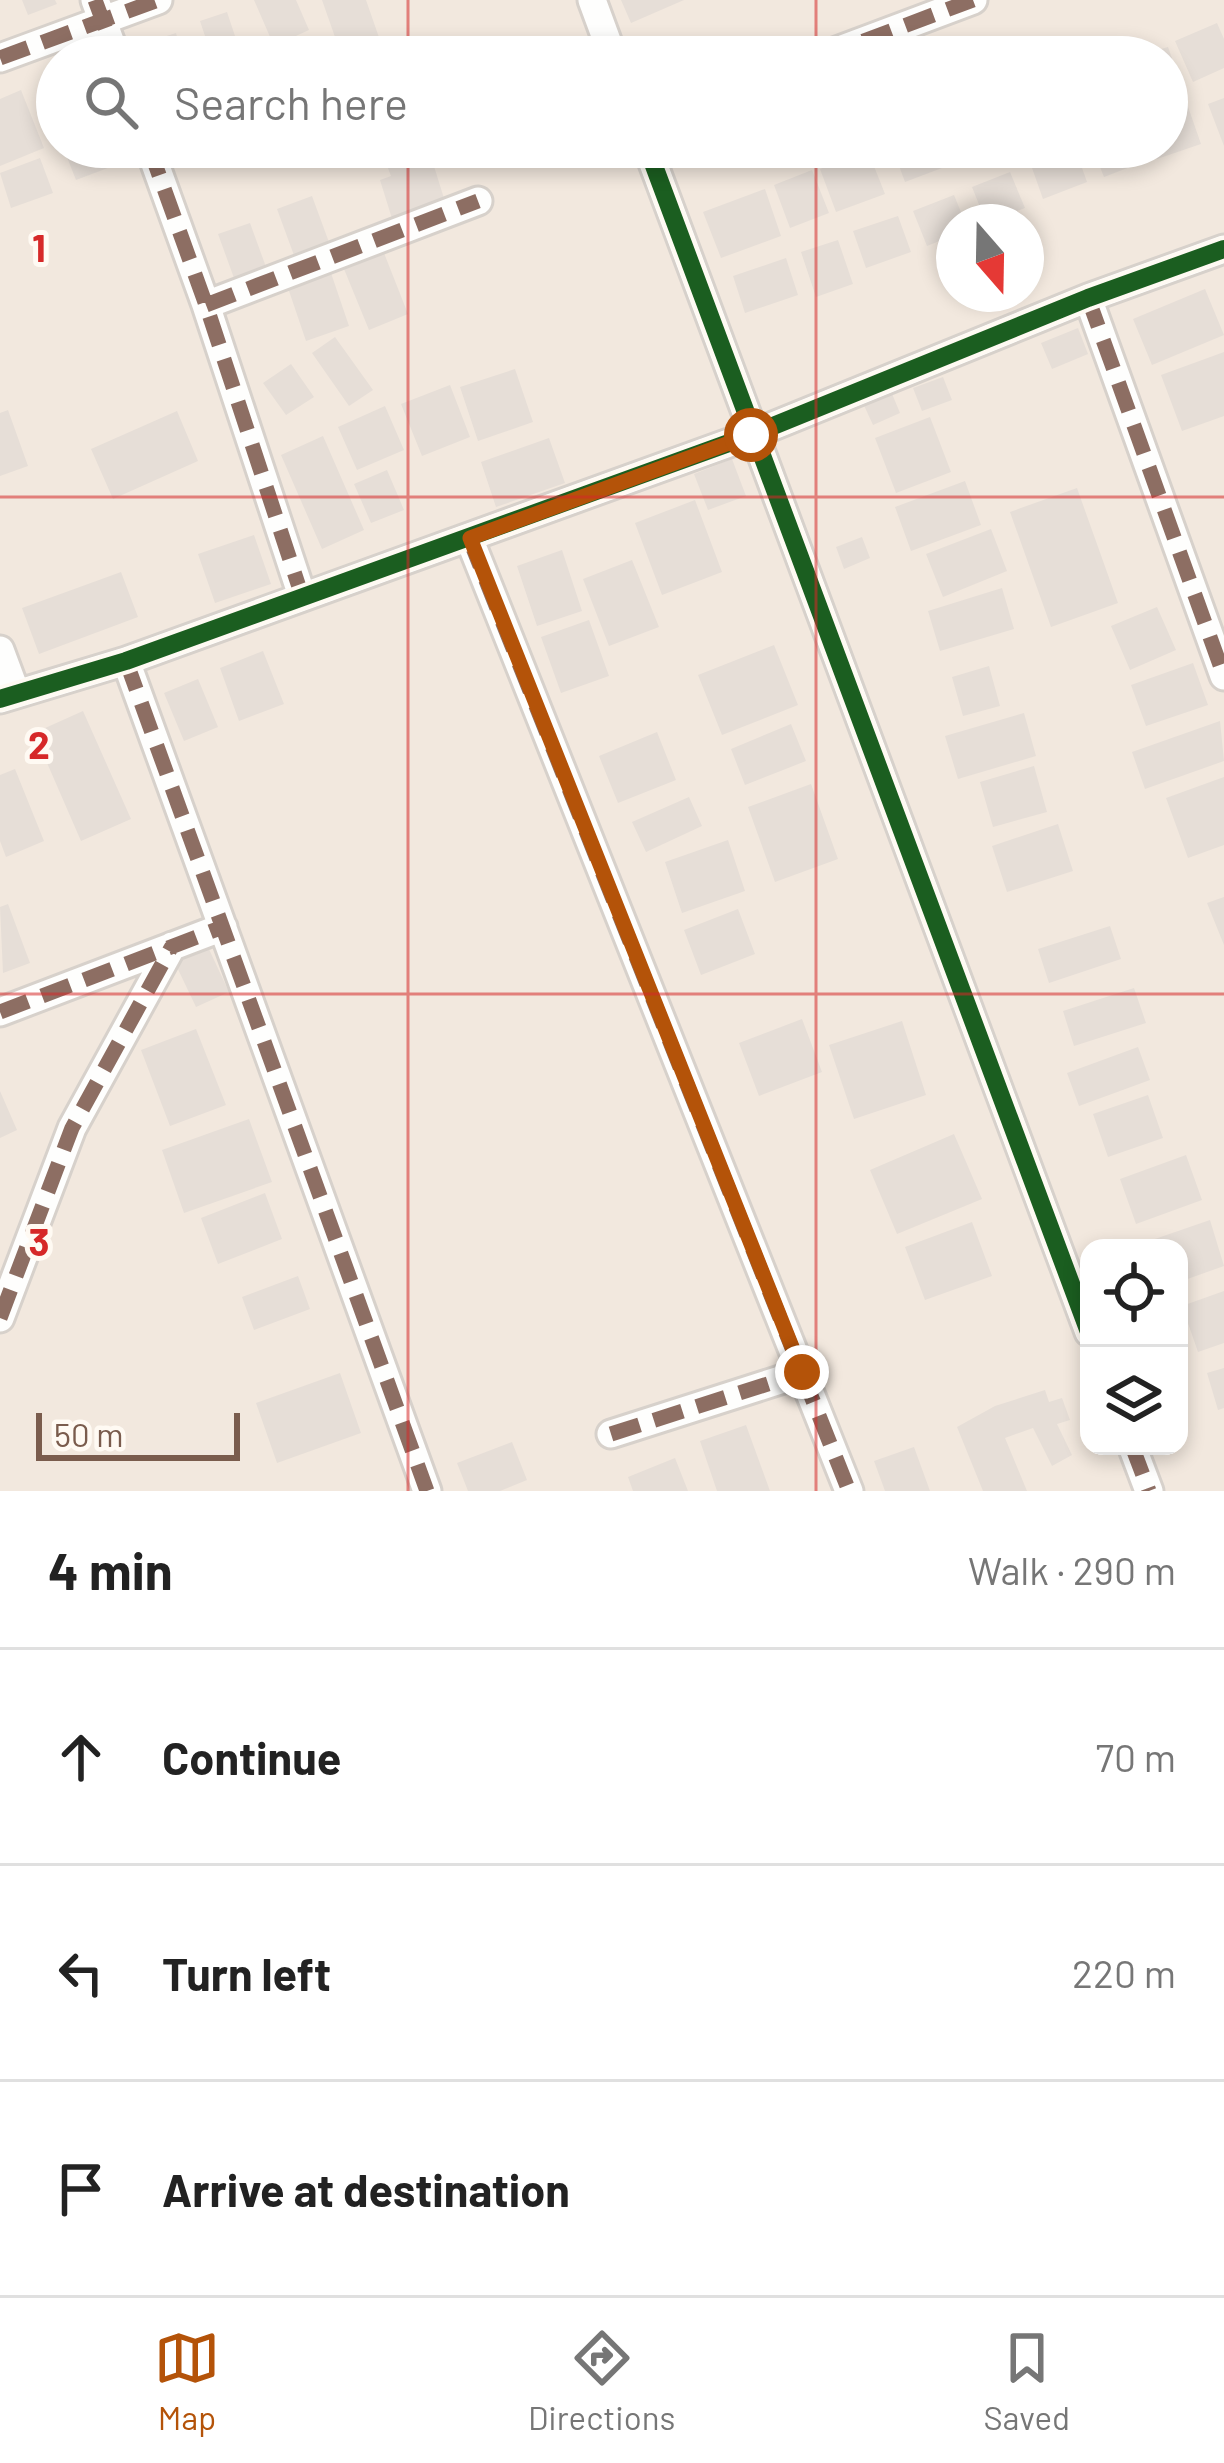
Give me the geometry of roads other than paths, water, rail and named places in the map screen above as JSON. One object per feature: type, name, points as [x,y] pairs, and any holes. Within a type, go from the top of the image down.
[{"type":"street","points":[[45,36],[99,10],[158,0]]},
{"type":"street","points":[[592,0],[605,36]]},
{"type":"street","points":[[877,36],[973,0]]},
{"type":"street","points":[[0,58],[36,41]]},
{"type":"street","points":[[157,168],[302,596]]},
{"type":"street","points":[[654,168],[1080,1308]]},
{"type":"street","points":[[206,305],[478,201]]},
{"type":"street","points":[[0,650],[8,696],[126,661],[751,435],[1088,298],[1224,249]]},
{"type":"street","points":[[1088,298],[1224,676]]},
{"type":"street","points":[[470,538],[849,1491]]},
{"type":"street","points":[[126,661],[427,1491]]},
{"type":"street","points":[[0,1012],[223,927]]},
{"type":"street","points":[[0,1318],[7,1279],[73,1127],[172,946]]},
{"type":"street","points":[[611,1435],[802,1372]]},
{"type":"street","points":[[1135,1455],[1149,1491]]}]
